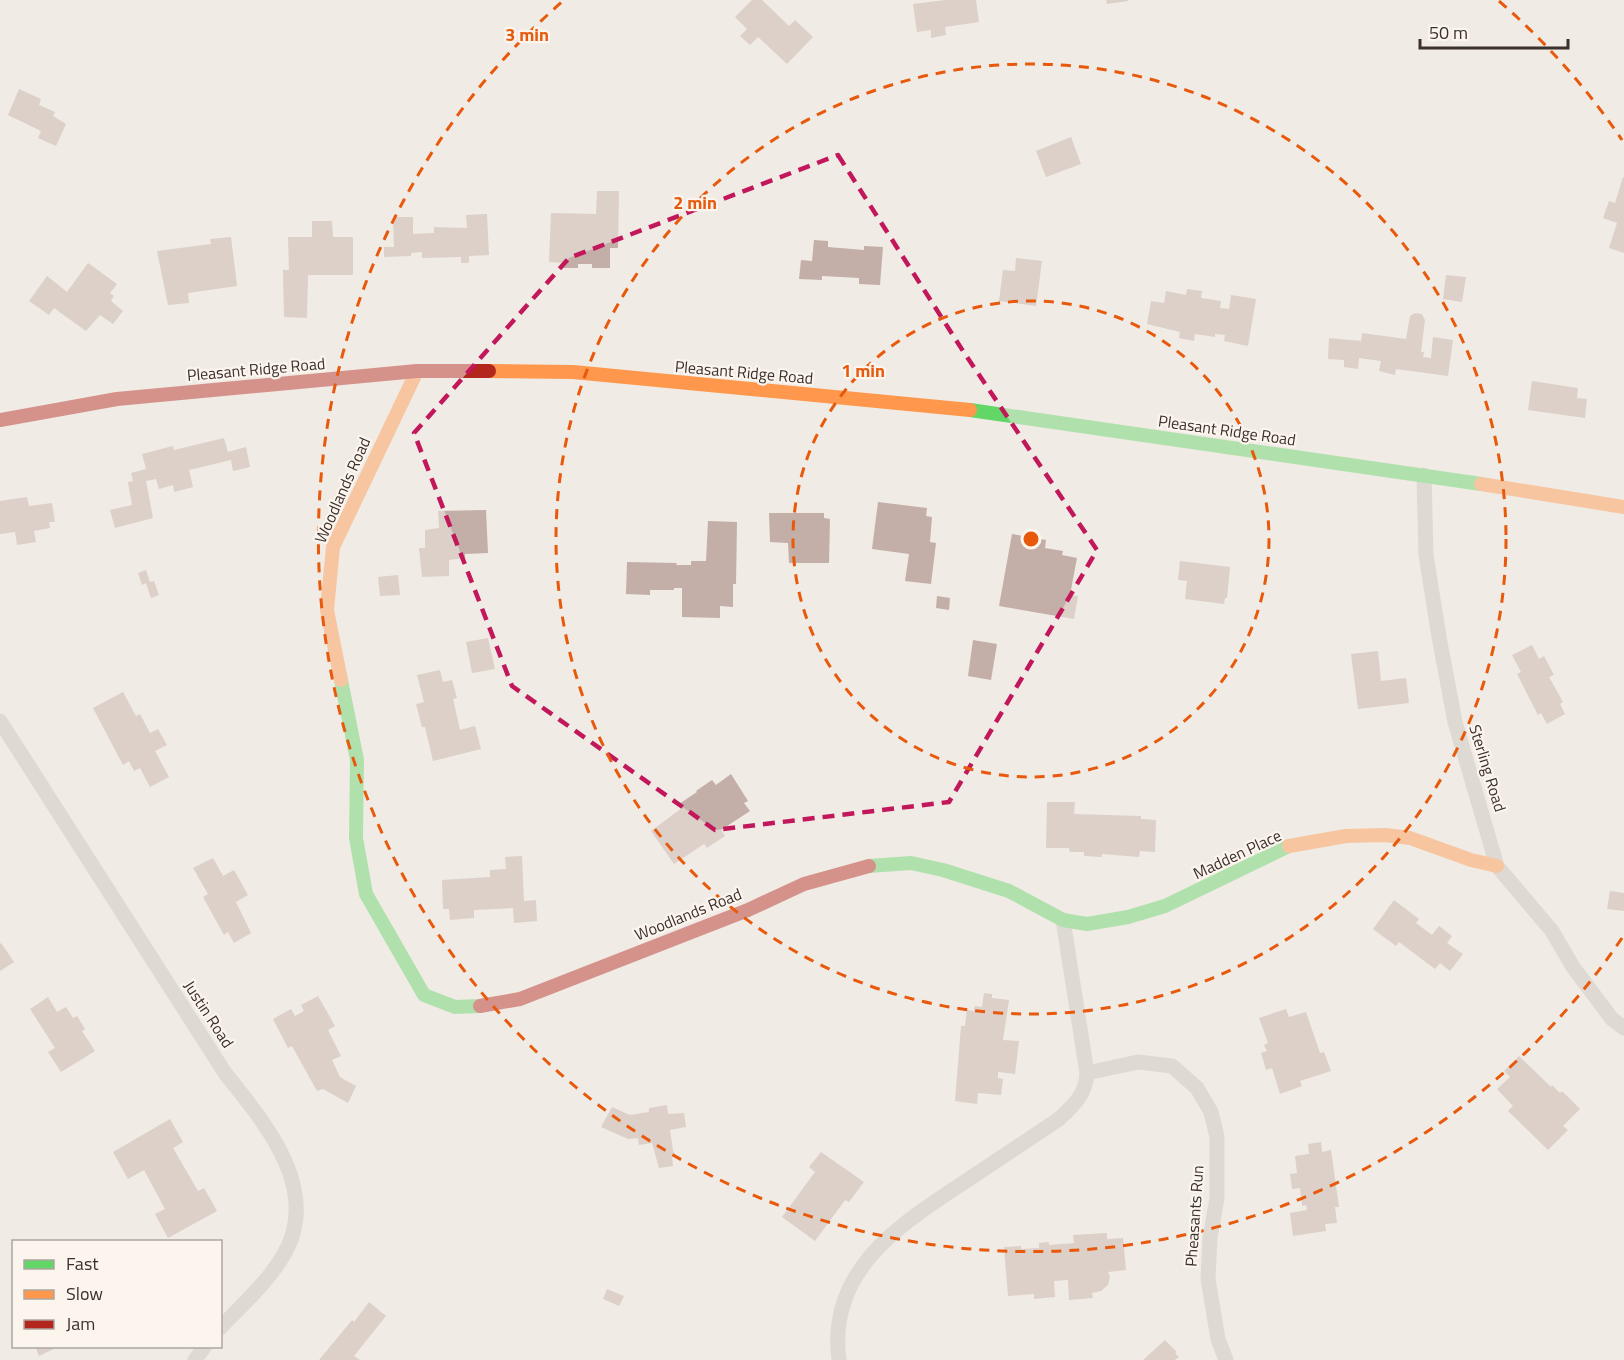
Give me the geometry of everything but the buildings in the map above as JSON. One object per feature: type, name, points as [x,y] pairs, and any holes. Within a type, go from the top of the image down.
[{"type":"street","name":"Pleasant Ridge Road","points":[[0,420],[117,399],[417,371],[573,372],[947,407],[1424,475],[1624,507]]},
{"type":"street","name":"Woodlands Road","points":[[417,371],[333,547],[327,610],[357,760],[356,838],[366,894],[424,995],[455,1007],[484,1006],[520,999],[748,910],[804,884],[875,864],[910,863],[943,870],[1009,891],[1064,920]]},
{"type":"street","name":"Sterling Road","points":[[1424,475],[1426,555],[1439,637],[1455,722],[1497,866],[1552,931],[1573,967],[1612,1018],[1624,1028]]},
{"type":"street","name":"Justin Road","points":[[0,721],[225,1073],[263,1121],[284,1157],[293,1182],[296,1206],[294,1232],[284,1255],[259,1288],[222,1326]]},
{"type":"street","name":"Madden Place","points":[[1064,920],[1087,924],[1128,917],[1165,906],[1285,847],[1346,836],[1385,835],[1410,838],[1471,860],[1497,866]]},
{"type":"street","points":[[838,1360],[840,1313],[845,1296],[854,1278],[880,1244],[909,1219],[1059,1119],[1078,1102],[1086,1083],[1087,1073],[1064,920]]},
{"type":"street","name":"Pheasants Run","points":[[1087,1073],[1138,1062],[1172,1066],[1197,1088],[1210,1112],[1217,1137],[1217,1198],[1210,1238],[1208,1279],[1218,1339],[1226,1360]]},
{"type":"street","points":[[195,1360],[204,1348]]},
{"type":"highlighted area","points":[[838,155],[963,351],[1097,550],[949,802],[715,830],[512,686],[414,433],[569,258]]},
{"type":"traffic: fast","points":[[970,410],[1481,484]]},
{"type":"traffic: fast","points":[[341,680],[357,760],[356,838],[366,894],[424,995],[455,1007],[480,1006]]},
{"type":"traffic: fast","points":[[869,866],[911,863],[943,870],[1009,891],[1063,920],[1087,924],[1128,917],[1165,906],[1289,846]]},
{"type":"traffic: slow","points":[[341,680],[327,610],[333,547],[417,371]]},
{"type":"traffic: slow","points":[[489,371],[573,372],[970,410]]},
{"type":"traffic: slow","points":[[1481,484],[1624,507]]},
{"type":"traffic: slow","points":[[1289,846],[1346,836],[1385,835],[1410,838],[1471,860],[1497,866]]},
{"type":"traffic: jam","points":[[0,420],[117,399],[417,371],[489,371]]},
{"type":"traffic: jam","points":[[480,1006],[520,999],[748,910],[804,884],[869,866]]}]
